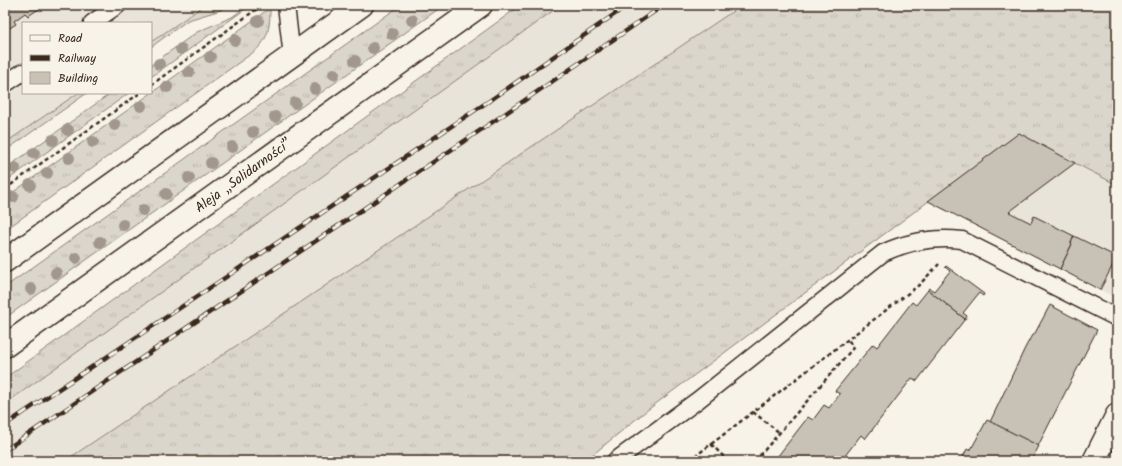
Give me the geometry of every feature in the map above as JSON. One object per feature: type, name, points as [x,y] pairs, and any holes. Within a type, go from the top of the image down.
[{"type":"main road","name":"Aleja „Solidarności”","points":[[5,346],[481,5]]},
{"type":"main road","points":[[5,261],[292,57],[356,6]]},
{"type":"main road","points":[[1094,461],[1117,415]]},
{"type":"lane","points":[[93,22],[118,5]]},
{"type":"lane","points":[[286,5],[292,57]]},
{"type":"lane","points":[[5,84],[22,73]]},
{"type":"lane","points":[[615,461],[698,400],[883,253],[900,245],[921,240],[945,238],[962,240],[1117,318]]},
{"type":"path","points":[[152,84],[262,5]]},
{"type":"path","points":[[5,190],[139,94]]},
{"type":"path","points":[[689,461],[919,285],[943,261]]},
{"type":"path","points":[[755,461],[853,348],[848,339]]},
{"type":"path","points":[[753,412],[780,433]]},
{"type":"path","points":[[711,444],[728,461]]},
{"type":"shaded area","points":[[5,5],[205,5],[152,41],[152,22],[22,22],[22,94],[76,94],[5,143]]},
{"type":"shaded area","points":[[561,5],[742,5],[65,461],[5,461],[5,404]]},
{"type":"shaded area","points":[[1019,133],[1117,185],[1116,298],[928,201]]},
{"type":"green space","points":[[205,5],[227,5],[221,10],[188,20],[152,46],[152,41]]},
{"type":"green space","points":[[248,5],[251,5],[152,76],[152,64],[197,32],[232,17]]},
{"type":"green space","points":[[401,5],[444,5],[5,318],[5,287]]},
{"type":"green space","points":[[521,5],[561,5],[5,404],[5,378]]},
{"type":"green space","points":[[742,5],[1117,5],[1117,185],[1019,134],[646,411],[585,461],[65,461]]},
{"type":"green space","points":[[270,8],[270,20],[266,37],[255,51],[5,230],[5,198]]},
{"type":"green space","points":[[77,94],[86,94],[5,151],[5,143]]},
{"type":"green space","points":[[110,94],[128,94],[5,182],[5,169]]},
{"type":"building","points":[[5,5],[45,5],[28,16],[25,13],[14,21],[16,24],[5,31]]},
{"type":"building","points":[[1019,133],[1075,163],[1009,212],[1031,223],[1034,216],[1074,236],[1071,243],[1072,244],[1060,269],[928,201]]},
{"type":"building","points":[[1074,236],[1117,257],[1100,290],[1060,269],[1072,244],[1071,243]]},
{"type":"building","points":[[946,266],[984,294],[983,296],[979,293],[963,313],[967,316],[965,319],[928,290],[929,288],[934,291],[950,271],[945,267]]},
{"type":"building","points":[[928,290],[965,319],[917,381],[912,378],[865,439],[861,435],[841,461],[774,461],[808,417],[813,420],[824,405],[829,408],[840,394],[835,391],[873,344],[877,347],[912,302],[916,305]]},
{"type":"building","points":[[1050,305],[1097,330],[1038,446],[990,422],[1025,348],[1032,335],[1034,335]]},
{"type":"building","points":[[987,420],[1039,446],[1031,461],[961,461],[967,449],[970,451]]},
{"type":"railway","points":[[5,425],[495,97],[628,5]]},
{"type":"railway","points":[[5,450],[664,5]]}]
